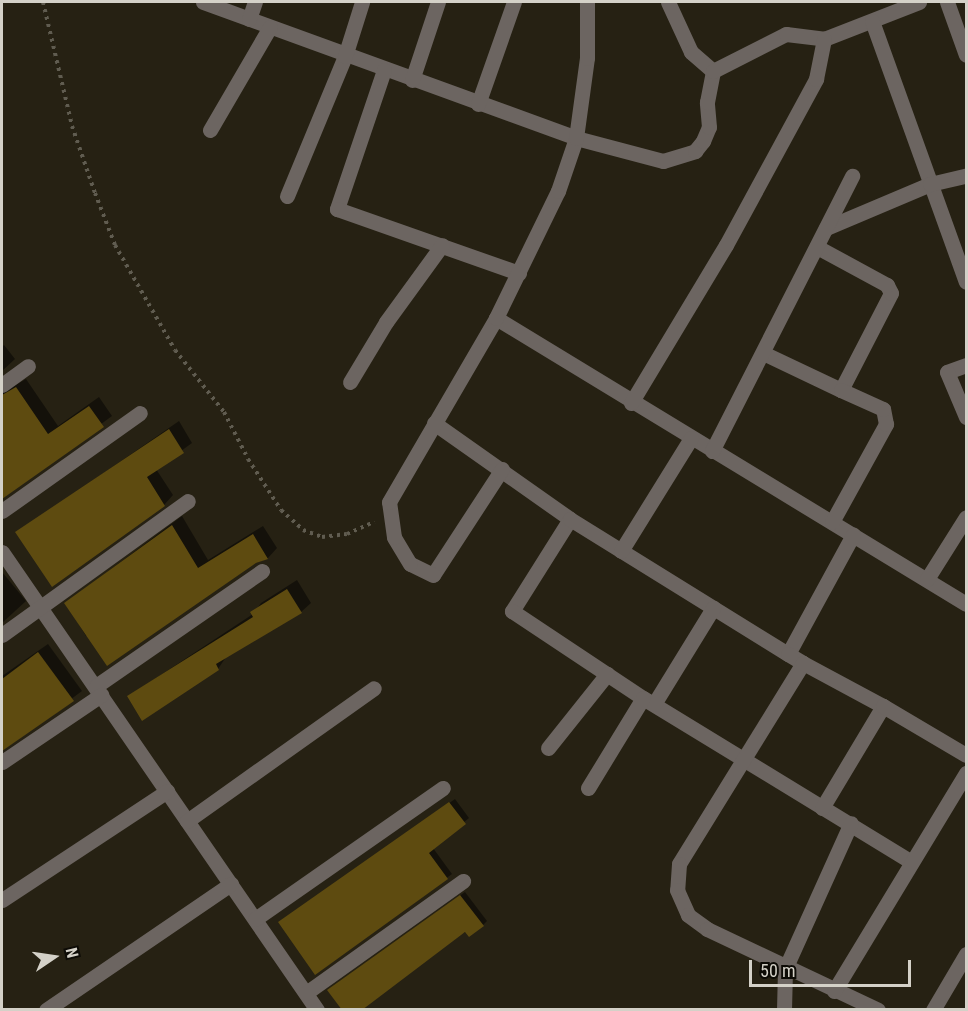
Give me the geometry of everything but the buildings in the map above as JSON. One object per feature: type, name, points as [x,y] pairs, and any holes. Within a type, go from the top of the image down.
[{"type":"street","points":[[203,2],[345,56],[576,138],[663,161],[695,151],[709,128],[707,102],[713,71]]},
{"type":"street","points":[[249,19],[255,2]]},
{"type":"street","points":[[287,196],[345,56],[362,2]]},
{"type":"street","points":[[412,80],[438,2]]},
{"type":"street","points":[[478,104],[514,2]]},
{"type":"street","points":[[502,469],[433,575],[417,569],[394,537],[388,510],[434,423],[496,318],[558,191],[576,138],[587,58],[587,2]]},
{"type":"street","points":[[668,2],[691,52],[713,71]]},
{"type":"street","points":[[713,71],[786,34],[824,39],[919,2]]},
{"type":"street","points":[[947,2],[966,55]]},
{"type":"street","points":[[872,21],[966,282]]},
{"type":"street","points":[[210,130],[270,27]]},
{"type":"street","points":[[631,403],[726,245],[816,79],[824,39]]},
{"type":"street","points":[[384,70],[337,209],[519,273]]},
{"type":"street","points":[[712,451],[852,176]]},
{"type":"street","points":[[826,228],[930,184],[966,176]]},
{"type":"street","points":[[350,382],[386,322],[442,245]]},
{"type":"street","points":[[817,247],[887,285],[891,293],[841,390]]},
{"type":"street","points":[[496,318],[631,403],[966,604]]},
{"type":"street","points":[[763,353],[883,409],[886,424],[832,522]]},
{"type":"street","points":[[966,365],[947,372],[966,417]]},
{"type":"street","points":[[2,386],[28,366]]},
{"type":"street","points":[[2,512],[140,412]]},
{"type":"street","points":[[434,423],[570,519],[621,551],[803,663],[883,706],[966,755]]},
{"type":"street","points":[[621,551],[691,438]]},
{"type":"street","points":[[2,635],[188,501]]},
{"type":"street","points":[[927,579],[966,517]]},
{"type":"street","points":[[570,519],[512,611],[649,701],[910,861]]},
{"type":"street","points":[[788,654],[854,536]]},
{"type":"street","points":[[2,552],[317,1010]]},
{"type":"street","points":[[2,762],[262,571]]},
{"type":"street","points":[[588,788],[713,608]]},
{"type":"street","points":[[803,663],[680,864],[677,890],[688,915],[707,929],[785,969],[878,1010]]},
{"type":"street","points":[[548,748],[608,674]]},
{"type":"street","points":[[187,821],[374,688]]},
{"type":"street","points":[[822,808],[883,706]]},
{"type":"street","points":[[834,991],[910,861],[966,773]]},
{"type":"street","points":[[255,919],[444,788]]},
{"type":"street","points":[[2,900],[167,791]]},
{"type":"street","points":[[784,1010],[785,969],[851,823]]},
{"type":"street","points":[[306,993],[462,881]]},
{"type":"street","points":[[46,1010],[231,884]]},
{"type":"street","points":[[933,1010],[966,954]]},
{"type":"path","points":[[43,2],[72,126],[115,245],[175,350],[224,412],[248,459],[281,510],[303,530],[322,537],[347,534],[375,522]]}]
